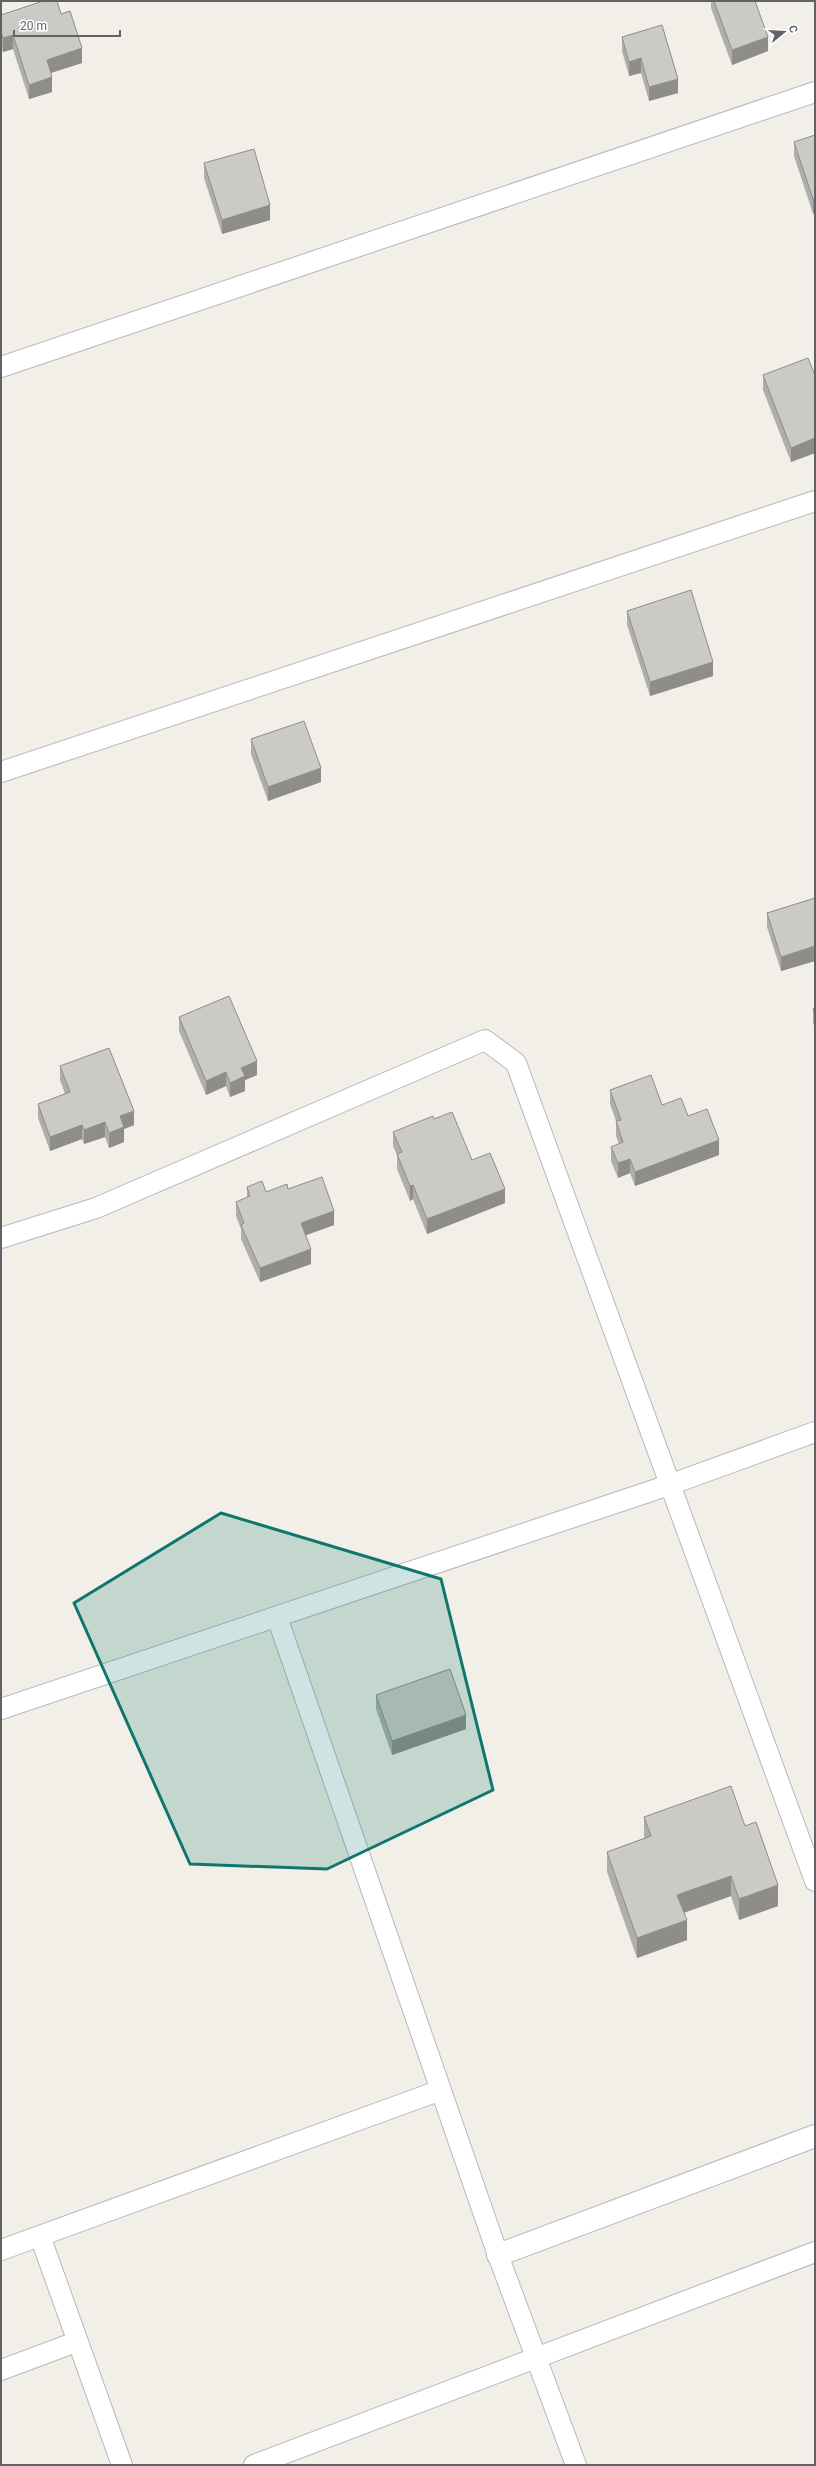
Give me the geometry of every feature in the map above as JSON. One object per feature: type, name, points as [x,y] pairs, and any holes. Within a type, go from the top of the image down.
[{"type":"street","points":[[498,2255],[815,2136]]},
{"type":"lane","points":[[1,367],[815,92]]},
{"type":"lane","points":[[1,772],[815,501]]},
{"type":"lane","points":[[1,1238],[96,1208],[485,1040],[516,1063],[815,1881]]},
{"type":"lane","points":[[1,1709],[669,1485],[815,1432]]},
{"type":"lane","points":[[277,1617],[498,2255],[576,2465]]},
{"type":"lane","points":[[1,2250],[441,2090]]},
{"type":"lane","points":[[40,2236],[76,2342],[122,2465]]},
{"type":"lane","points":[[254,2465],[815,2252]]},
{"type":"lane","points":[[1,2370],[76,2342]]},
{"type":"highlighted area","points":[[221,1513],[441,1579],[493,1790],[327,1869],[190,1864],[74,1603]]},
{"type":"building","points":[[43,1],[57,1],[61,14],[70,11],[82,48],[47,60],[52,77],[29,85],[13,35],[3,38],[1,32],[1,15]]},
{"type":"building","points":[[714,1],[755,1],[768,37],[732,50]]},
{"type":"building","points":[[662,25],[678,79],[649,87],[641,58],[629,62],[622,37]]},
{"type":"building","points":[[815,135],[815,199],[813,199],[794,142]]},
{"type":"building","points":[[254,149],[270,205],[222,220],[204,163]]},
{"type":"building","points":[[808,358],[815,375],[815,438],[791,448],[763,375]]},
{"type":"building","points":[[691,590],[713,662],[650,682],[627,611]]},
{"type":"building","points":[[304,721],[321,768],[268,787],[251,739]]},
{"type":"building","points":[[815,898],[815,946],[781,957],[767,913]]},
{"type":"building","points":[[229,996],[257,1061],[241,1068],[245,1076],[230,1083],[226,1072],[206,1081],[179,1017]]},
{"type":"building","points":[[109,1048],[134,1111],[120,1116],[124,1127],[109,1133],[105,1122],[84,1130],[82,1125],[50,1137],[38,1104],[70,1092],[60,1066]]},
{"type":"building","points":[[651,1075],[662,1105],[681,1098],[688,1116],[707,1109],[719,1140],[635,1172],[630,1159],[618,1163],[611,1147],[623,1142],[616,1121],[621,1120],[610,1090]]},
{"type":"building","points":[[452,1112],[472,1160],[490,1153],[505,1189],[427,1219],[413,1185],[410,1186],[397,1154],[402,1152],[393,1132],[433,1116],[434,1119]]},
{"type":"building","points":[[322,1177],[334,1211],[301,1223],[311,1249],[260,1268],[241,1225],[244,1223],[236,1202],[250,1196],[247,1187],[262,1181],[266,1192],[287,1184],[288,1189]]},
{"type":"building","points":[[450,1669],[466,1715],[392,1741],[376,1695]]},
{"type":"building","points":[[731,1786],[745,1826],[756,1822],[778,1885],[739,1899],[731,1876],[677,1895],[687,1920],[637,1938],[607,1852],[651,1836],[644,1817]]}]
